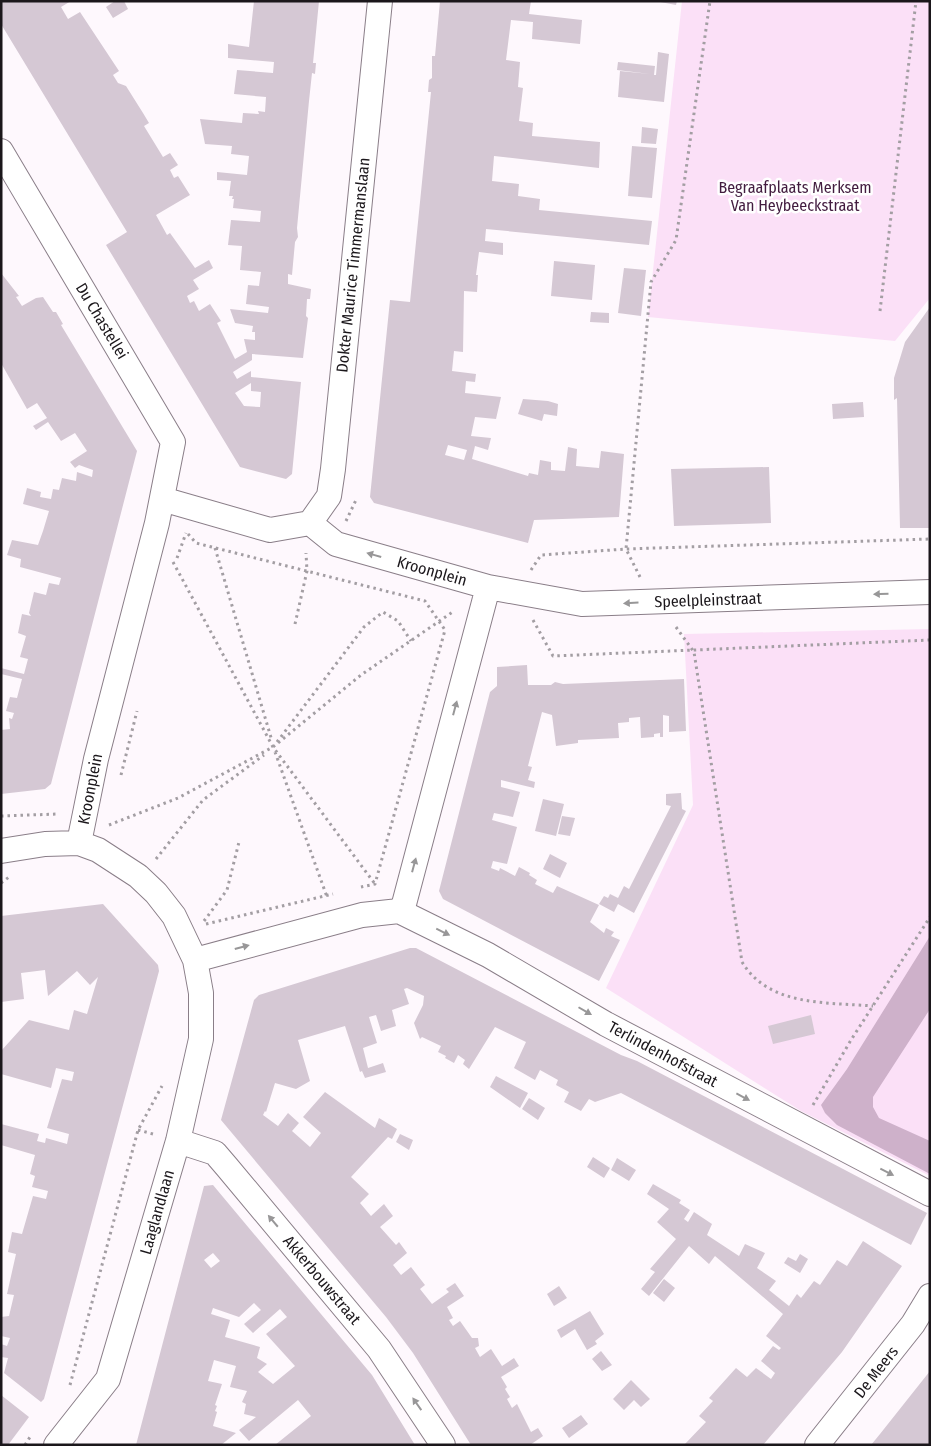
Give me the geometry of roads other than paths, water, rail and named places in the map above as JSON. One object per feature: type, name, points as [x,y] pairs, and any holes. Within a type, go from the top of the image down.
[{"type":"street","name":"Dokter Maurice Timmermanslaan","points":[[310,523],[329,496],[332,478],[380,1]]},
{"type":"street","name":"Du Chastellei","points":[[1,151],[174,442],[162,499]]},
{"type":"street","points":[[162,499],[270,530],[310,523]]},
{"type":"street","name":"Kroonplein","points":[[162,499],[96,759],[79,843],[98,850],[130,871],[156,893],[174,916],[195,960]]},
{"type":"street","name":"Kroonplein","points":[[310,523],[336,544],[488,587],[404,904],[399,911]]},
{"type":"street","name":"Speelpleinstraat","points":[[488,587],[582,604],[930,592]]},
{"type":"street","points":[[2,851],[45,844],[79,843]]},
{"type":"street","points":[[195,960],[362,915],[399,911]]},
{"type":"street","name":"Terlindenhofstraat","points":[[399,911],[488,955],[606,1024],[930,1194]]},
{"type":"street","name":"Laaglandlaan","points":[[56,1445],[108,1380],[178,1141],[201,1039],[201,993],[195,960]]},
{"type":"street","name":"Akkerbouwstraat","points":[[178,1141],[215,1153],[379,1349],[443,1445]]},
{"type":"street","name":"De Meers","points":[[817,1445],[913,1324],[930,1296]]},
{"type":"park label","name":"Begraafplaats Merksem Van Heybeeckstraat","points":[[795,196]]}]
